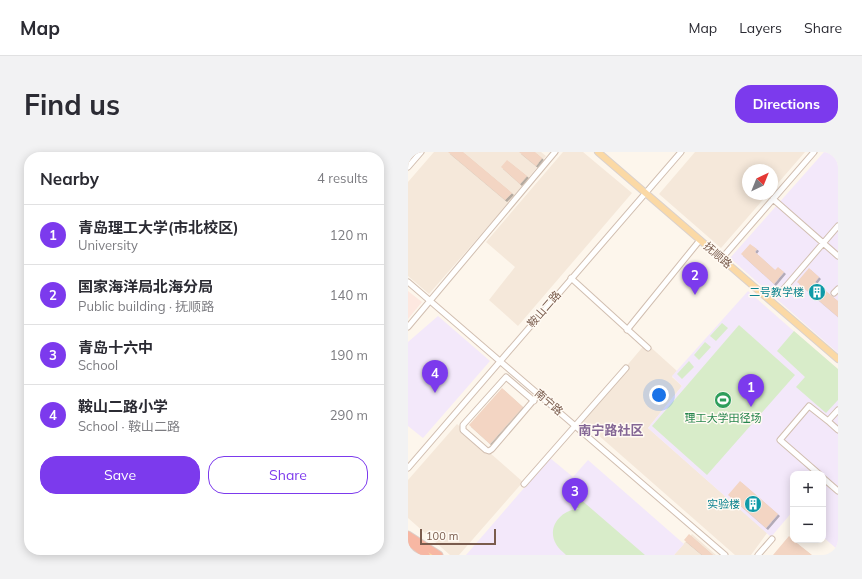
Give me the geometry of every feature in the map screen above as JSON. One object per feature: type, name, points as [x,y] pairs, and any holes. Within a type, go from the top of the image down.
[{"type":"highway","points":[[408,536],[439,555]]},
{"type":"highway","points":[[408,541],[426,555]]},
{"type":"highway","points":[[408,554],[412,555]]},
{"type":"main road","name":"抚顺路","points":[[598,152],[838,359]]},
{"type":"main road","points":[[408,536],[432,555]]},
{"type":"street","points":[[408,167],[421,152]]},
{"type":"street","points":[[408,327],[555,152]]},
{"type":"street","name":"鞍山二路","points":[[408,468],[681,152]]},
{"type":"street","points":[[778,193],[814,152]]},
{"type":"street","points":[[722,258],[772,200]]},
{"type":"street","points":[[774,200],[838,256]]},
{"type":"street","points":[[782,291],[838,226]]},
{"type":"street","points":[[628,330],[700,240]]},
{"type":"street","points":[[571,278],[648,348]]},
{"type":"street","name":"南宁路","points":[[408,282],[725,555]]},
{"type":"street","points":[[524,484],[626,368]]},
{"type":"street","points":[[534,401],[506,377],[463,425],[463,430],[489,451],[492,449],[534,401],[539,394]]},
{"type":"street","points":[[816,471],[780,440],[809,406],[838,430]]},
{"type":"street","points":[[828,422],[838,410]]},
{"type":"street","points":[[826,481],[838,491]]},
{"type":"street","points":[[758,555],[772,539]]},
{"type":"shaded area","points":[[434,152],[541,152],[546,156],[505,207],[429,294],[408,276],[408,182]]},
{"type":"shaded area","points":[[563,152],[583,152],[632,193],[518,326],[489,300],[515,267],[486,242]]},
{"type":"shaded area","points":[[695,152],[805,152],[778,183],[778,164],[742,164],[742,200],[763,200],[721,248],[659,194]]},
{"type":"shaded area","points":[[824,152],[838,152],[838,353],[730,258]]},
{"type":"shaded area","points":[[408,291],[422,302],[408,319]]},
{"type":"shaded area","points":[[748,291],[838,370],[838,550],[826,540],[826,471],[790,471],[790,515],[771,537],[648,428],[682,386],[672,376]]},
{"type":"shaded area","points":[[438,316],[490,361],[423,438],[408,426],[408,342]]},
{"type":"shaded area","points":[[646,343],[677,371],[672,377],[682,386],[648,428],[767,533],[751,555],[735,555],[581,420]]},
{"type":"shaded area","points":[[457,424],[523,482],[459,555],[450,555],[408,518],[408,480]]},
{"type":"shaded area","points":[[550,458],[573,477],[588,460],[684,544],[674,555],[466,555]]},
{"type":"shaded area","points":[[692,534],[716,555],[674,555]]},
{"type":"green space","points":[[722,323],[728,328],[716,341],[710,336]]},
{"type":"green space","name":"理工大学田径场","points":[[739,325],[795,375],[707,475],[652,426]]},
{"type":"green space","points":[[794,331],[838,369],[838,400],[826,413],[796,387],[805,377],[777,351]]},
{"type":"green space","points":[[705,342],[711,347],[699,360],[694,355]]},
{"type":"green space","points":[[689,361],[694,367],[682,379],[677,374]]},
{"type":"green space","points":[[578,498],[645,555],[566,555],[559,548],[553,538],[554,525],[557,520],[567,512],[579,509],[573,504]]},
{"type":"building","points":[[448,152],[463,152],[512,193],[505,200]]},
{"type":"building","points":[[519,152],[535,152],[542,158],[536,166]]},
{"type":"building","points":[[507,160],[527,176],[520,184],[501,167]]},
{"type":"building","points":[[750,244],[757,249],[755,252],[775,270],[778,267],[784,272],[774,284],[741,254]]},
{"type":"building","name":"二号教学楼","points":[[809,268],[819,277],[815,282],[838,301],[838,317],[797,282]]},
{"type":"building","points":[[502,388],[523,407],[490,444],[469,425]]},
{"type":"building","name":"实验楼","points":[[740,481],[778,514],[766,528],[728,495]]},
{"type":"building","points":[[689,534],[713,555],[702,555],[684,540]]},
{"type":"building","points":[[789,536],[790,543],[797,543],[812,555],[773,555]]},
{"type":"place","name":"二号教学楼","points":[[817,292]]},
{"type":"place","name":"国家海洋局北海分局","points":[[695,295]]},
{"type":"place","name":"鞍山二路小学","points":[[435,393]]},
{"type":"place","name":"理工大学田径场","points":[[723,400]]},
{"type":"place","name":"青岛理工大学(市北校区)","points":[[751,407]]},
{"type":"place","name":"实验楼","points":[[753,504]]},
{"type":"place","name":"青岛十六中","points":[[575,511]]},
{"type":"district","name":"南宁路社区","points":[[611,430]]}]
